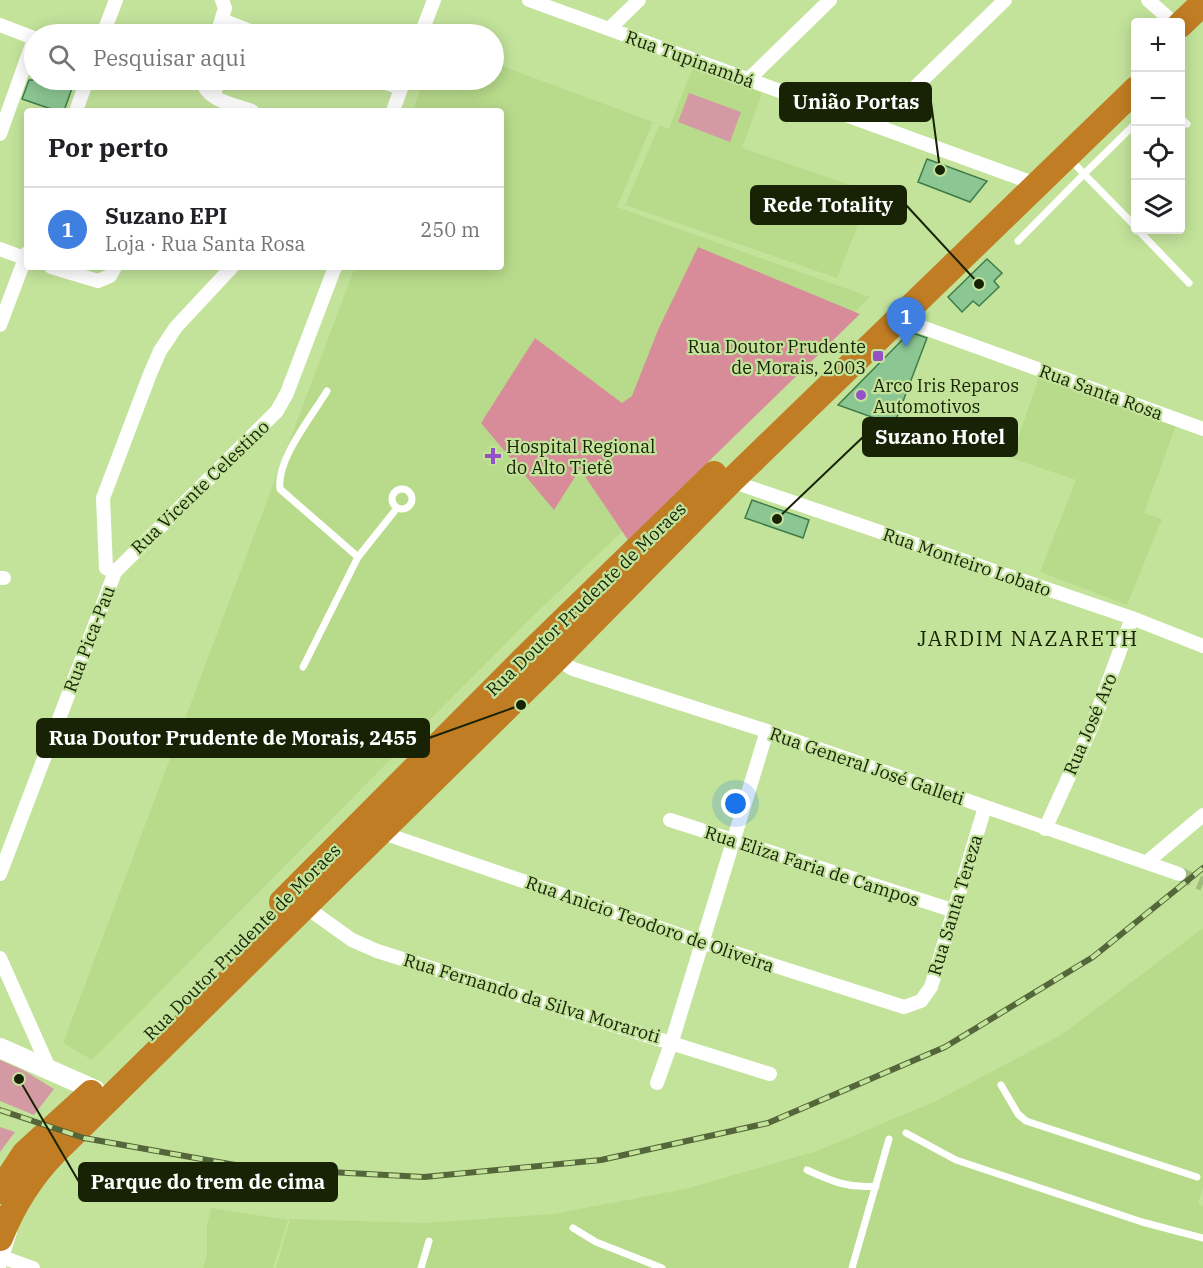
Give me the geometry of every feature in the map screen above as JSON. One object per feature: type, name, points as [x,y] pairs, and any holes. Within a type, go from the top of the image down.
[{"type":"highway","points":[[1185,20],[1203,3]]},
{"type":"highway","points":[[1185,41],[1203,24]]},
{"type":"highway","name":"Rua Doutor Prudente de Moraes","points":[[1,1253],[13,1181],[94,1098],[549,651],[730,481],[897,318],[1134,72]]},
{"type":"highway","name":"Rua Doutor Prudente de Moraes","points":[[94,1098],[380,832],[549,651],[655,531],[1028,181],[1067,155],[1131,94]]},
{"type":"highway","points":[[1067,155],[1076,135],[1099,111],[1107,98]]},
{"type":"street","points":[[107,24],[116,0]]},
{"type":"street","points":[[221,24],[225,8],[222,0]]},
{"type":"street","points":[[425,24],[434,0]]},
{"type":"street","name":"Rua Tupinambá","points":[[529,0],[1028,181]]},
{"type":"street","points":[[609,29],[639,0]]},
{"type":"street","points":[[748,80],[830,0]]},
{"type":"street","points":[[875,126],[1005,0]]},
{"type":"street","points":[[1148,0],[1168,18]]},
{"type":"street","points":[[222,20],[227,24]]},
{"type":"street","points":[[0,25],[24,34]]},
{"type":"street","points":[[0,134],[24,66]]},
{"type":"street","points":[[77,108],[83,90]]},
{"type":"street","points":[[206,90],[213,96],[244,108]]},
{"type":"street","points":[[213,96],[215,90]]},
{"type":"street","points":[[394,108],[400,90]]},
{"type":"street","points":[[0,249],[24,256]]},
{"type":"street","points":[[0,325],[24,262]]},
{"type":"street","points":[[61,270],[98,281],[110,276],[113,270]]},
{"type":"street","points":[[115,572],[106,568],[103,498],[160,351],[176,327],[229,270]]},
{"type":"street","name":"Rua Vicente Celestino","points":[[115,572],[277,411],[287,393],[332,270]]},
{"type":"street","name":"Rua Santa Rosa","points":[[897,318],[1203,429]]},
{"type":"street","name":"Rua Monteiro Lobato","points":[[730,481],[1132,618],[1203,646]]},
{"type":"street","name":"Rua Pica-Pau","points":[[0,874],[115,572]]},
{"type":"street","name":"Rua José Aro","points":[[1045,829],[1092,726],[1132,618]]},
{"type":"street","name":"Rua General José Galleti","points":[[549,651],[573,669],[767,731],[1179,874]]},
{"type":"street","points":[[657,1083],[767,731]]},
{"type":"street","name":"Rua Santa Tereza","points":[[921,1002],[931,987],[985,807]]},
{"type":"street","points":[[1147,862],[1203,815]]},
{"type":"street","name":"Rua Eliza Faria de Campos","points":[[670,820],[955,911]]},
{"type":"street","name":"Rua Anicio Teodoro de Oliveira","points":[[380,832],[892,1005],[904,1007],[921,1002]]},
{"type":"street","name":"Rua Fernando da Silva Moraroti","points":[[303,906],[352,940],[377,951],[672,1041],[770,1074]]},
{"type":"street","points":[[0,958],[49,1068]]},
{"type":"street","points":[[0,1048],[49,1068],[94,1098]]},
{"type":"street","points":[[1,1253],[33,1268]]},
{"type":"lane","points":[[1018,241],[1133,126]]},
{"type":"lane","points":[[1067,155],[1131,222]]},
{"type":"lane","points":[[1143,234],[1189,283]]},
{"type":"lane","points":[[327,390],[288,455],[279,477],[280,489],[358,557]]},
{"type":"lane","points":[[303,667],[358,557],[397,508]]},
{"type":"lane","points":[[1000,1085],[1018,1114],[1026,1121],[1197,1177]]},
{"type":"lane","points":[[906,1133],[956,1160],[1142,1222],[1203,1238]]},
{"type":"lane","points":[[852,1268],[890,1139]]},
{"type":"lane","points":[[807,1170],[846,1186],[860,1188],[876,1186]]},
{"type":"lane","points":[[573,1228],[596,1242],[663,1268]]},
{"type":"lane","points":[[421,1268],[429,1241]]},
{"type":"shaded area","name":"Hospital Regional do Alto Tietê","points":[[504,67],[653,122],[617,207],[870,297],[534,615],[92,1060],[63,1043],[354,270],[504,270],[504,108],[414,108],[420,90],[504,90]]},
{"type":"shaded area","points":[[693,67],[762,93],[742,148],[871,192],[837,278],[625,205],[659,126],[669,128]]},
{"type":"shaded area","points":[[689,93],[741,112],[730,142],[678,122]]},
{"type":"shaded area","points":[[698,247],[860,314],[628,540],[580,469],[554,510],[481,423],[535,338],[622,403],[632,396],[658,330]]},
{"type":"shaded area","points":[[1040,374],[1177,423],[1144,513],[1162,519],[1127,605],[1040,572],[1076,480],[1011,458]]},
{"type":"shaded area","points":[[1203,928],[1203,1187],[1198,1204],[1203,1206],[1203,1268],[276,1268],[290,1219],[425,1223],[553,1214],[685,1189],[817,1151],[936,1101],[1061,1035]]},
{"type":"shaded area","points":[[0,1060],[23,1070],[54,1089],[34,1115],[0,1101]]},
{"type":"shaded area","points":[[0,1127],[15,1132],[0,1152]]},
{"type":"shaded area","points":[[211,1208],[288,1220],[273,1268],[203,1268],[207,1254],[207,1226]]},
{"type":"building","points":[[25,90],[71,90],[65,108],[48,108],[22,99]]},
{"type":"building","points":[[927,159],[987,181],[970,202],[918,182]]},
{"type":"building","points":[[987,259],[1002,273],[994,281],[999,287],[979,306],[973,301],[962,312],[948,297]]},
{"type":"building","points":[[910,332],[927,338],[894,425],[838,405]]},
{"type":"building","points":[[752,500],[809,520],[803,538],[745,518]]},
{"type":"tunnel","points":[[1179,874],[1203,884]]},
{"type":"railway","points":[[0,1110],[84,1138],[252,1168],[424,1177],[601,1160],[768,1123],[945,1047],[1093,957],[1203,868]]},
{"type":"place","name":"União Portas","points":[[940,170]]},
{"type":"place","name":"Rede Totality","points":[[979,284]]},
{"type":"place","name":"Suzano EPI","points":[[906,347]]},
{"type":"place","name":"Rua Doutor Prudente de Morais, 2003","points":[[878,356]]},
{"type":"place","name":"Arco Iris Reparos Automotivos","points":[[861,395]]},
{"type":"place","name":"Hospital Regional do Alto Tietê","points":[[493,456]]},
{"type":"place","name":"Suzano Hotel","points":[[777,519]]},
{"type":"place","name":"Rua Doutor Prudente de Morais, 2455","points":[[521,705]]},
{"type":"place","name":"Parque do trem de cima","points":[[19,1079]]},
{"type":"district","name":"JARDIM NAZARETH","points":[[1028,638]]}]
